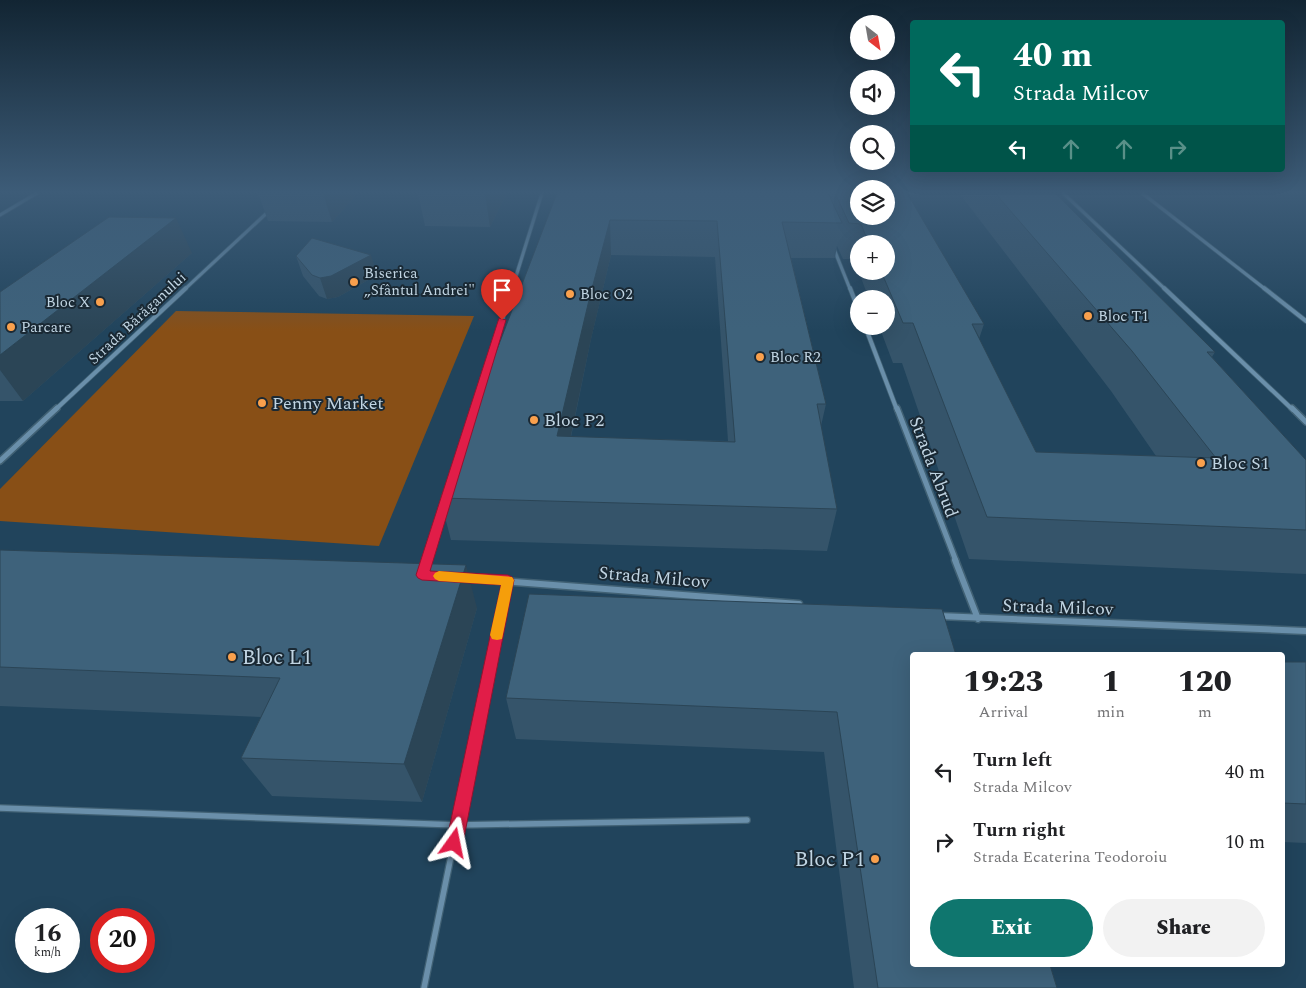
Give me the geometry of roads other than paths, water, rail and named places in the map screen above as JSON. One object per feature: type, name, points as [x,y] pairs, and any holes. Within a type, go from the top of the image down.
[{"type":"street","name":"Strada Bărăganului","points":[[0,460],[238,239]]},
{"type":"street","points":[[472,416],[528,239]]},
{"type":"street","points":[[1112,239],[1306,422]]},
{"type":"street","points":[[1201,239],[1306,321]]},
{"type":"street","points":[[834,247],[851,290]]},
{"type":"street","name":"Strada Abrud","points":[[868,335],[978,619]]},
{"type":"street","points":[[432,576],[422,575],[446,500]]},
{"type":"street","name":"Strada Milcov","points":[[460,577],[802,604]]},
{"type":"street","name":"Strada Milcov","points":[[929,615],[978,619],[1306,631]]},
{"type":"lane","points":[[424,988],[508,580]]},
{"type":"lane","points":[[0,808],[458,825],[747,820]]},
{"type":"place","name":"Biserica „Sfântul Andrei\"","points":[[354,282]]},
{"type":"place","name":"Bloc O2","points":[[570,294]]},
{"type":"place","name":"Bloc X","points":[[100,302]]},
{"type":"place","name":"Bloc T1","points":[[1088,316]]},
{"type":"place","name":"Parcare","points":[[11,327]]},
{"type":"place","name":"Bloc R2","points":[[760,357]]},
{"type":"place","name":"Penny Market","points":[[262,403]]},
{"type":"place","name":"Bloc P2","points":[[534,420]]},
{"type":"place","name":"Bloc S1","points":[[1201,463]]},
{"type":"place","name":"Bloc L1","points":[[232,657]]},
{"type":"place","name":"Bloc P1","points":[[875,859]]}]
